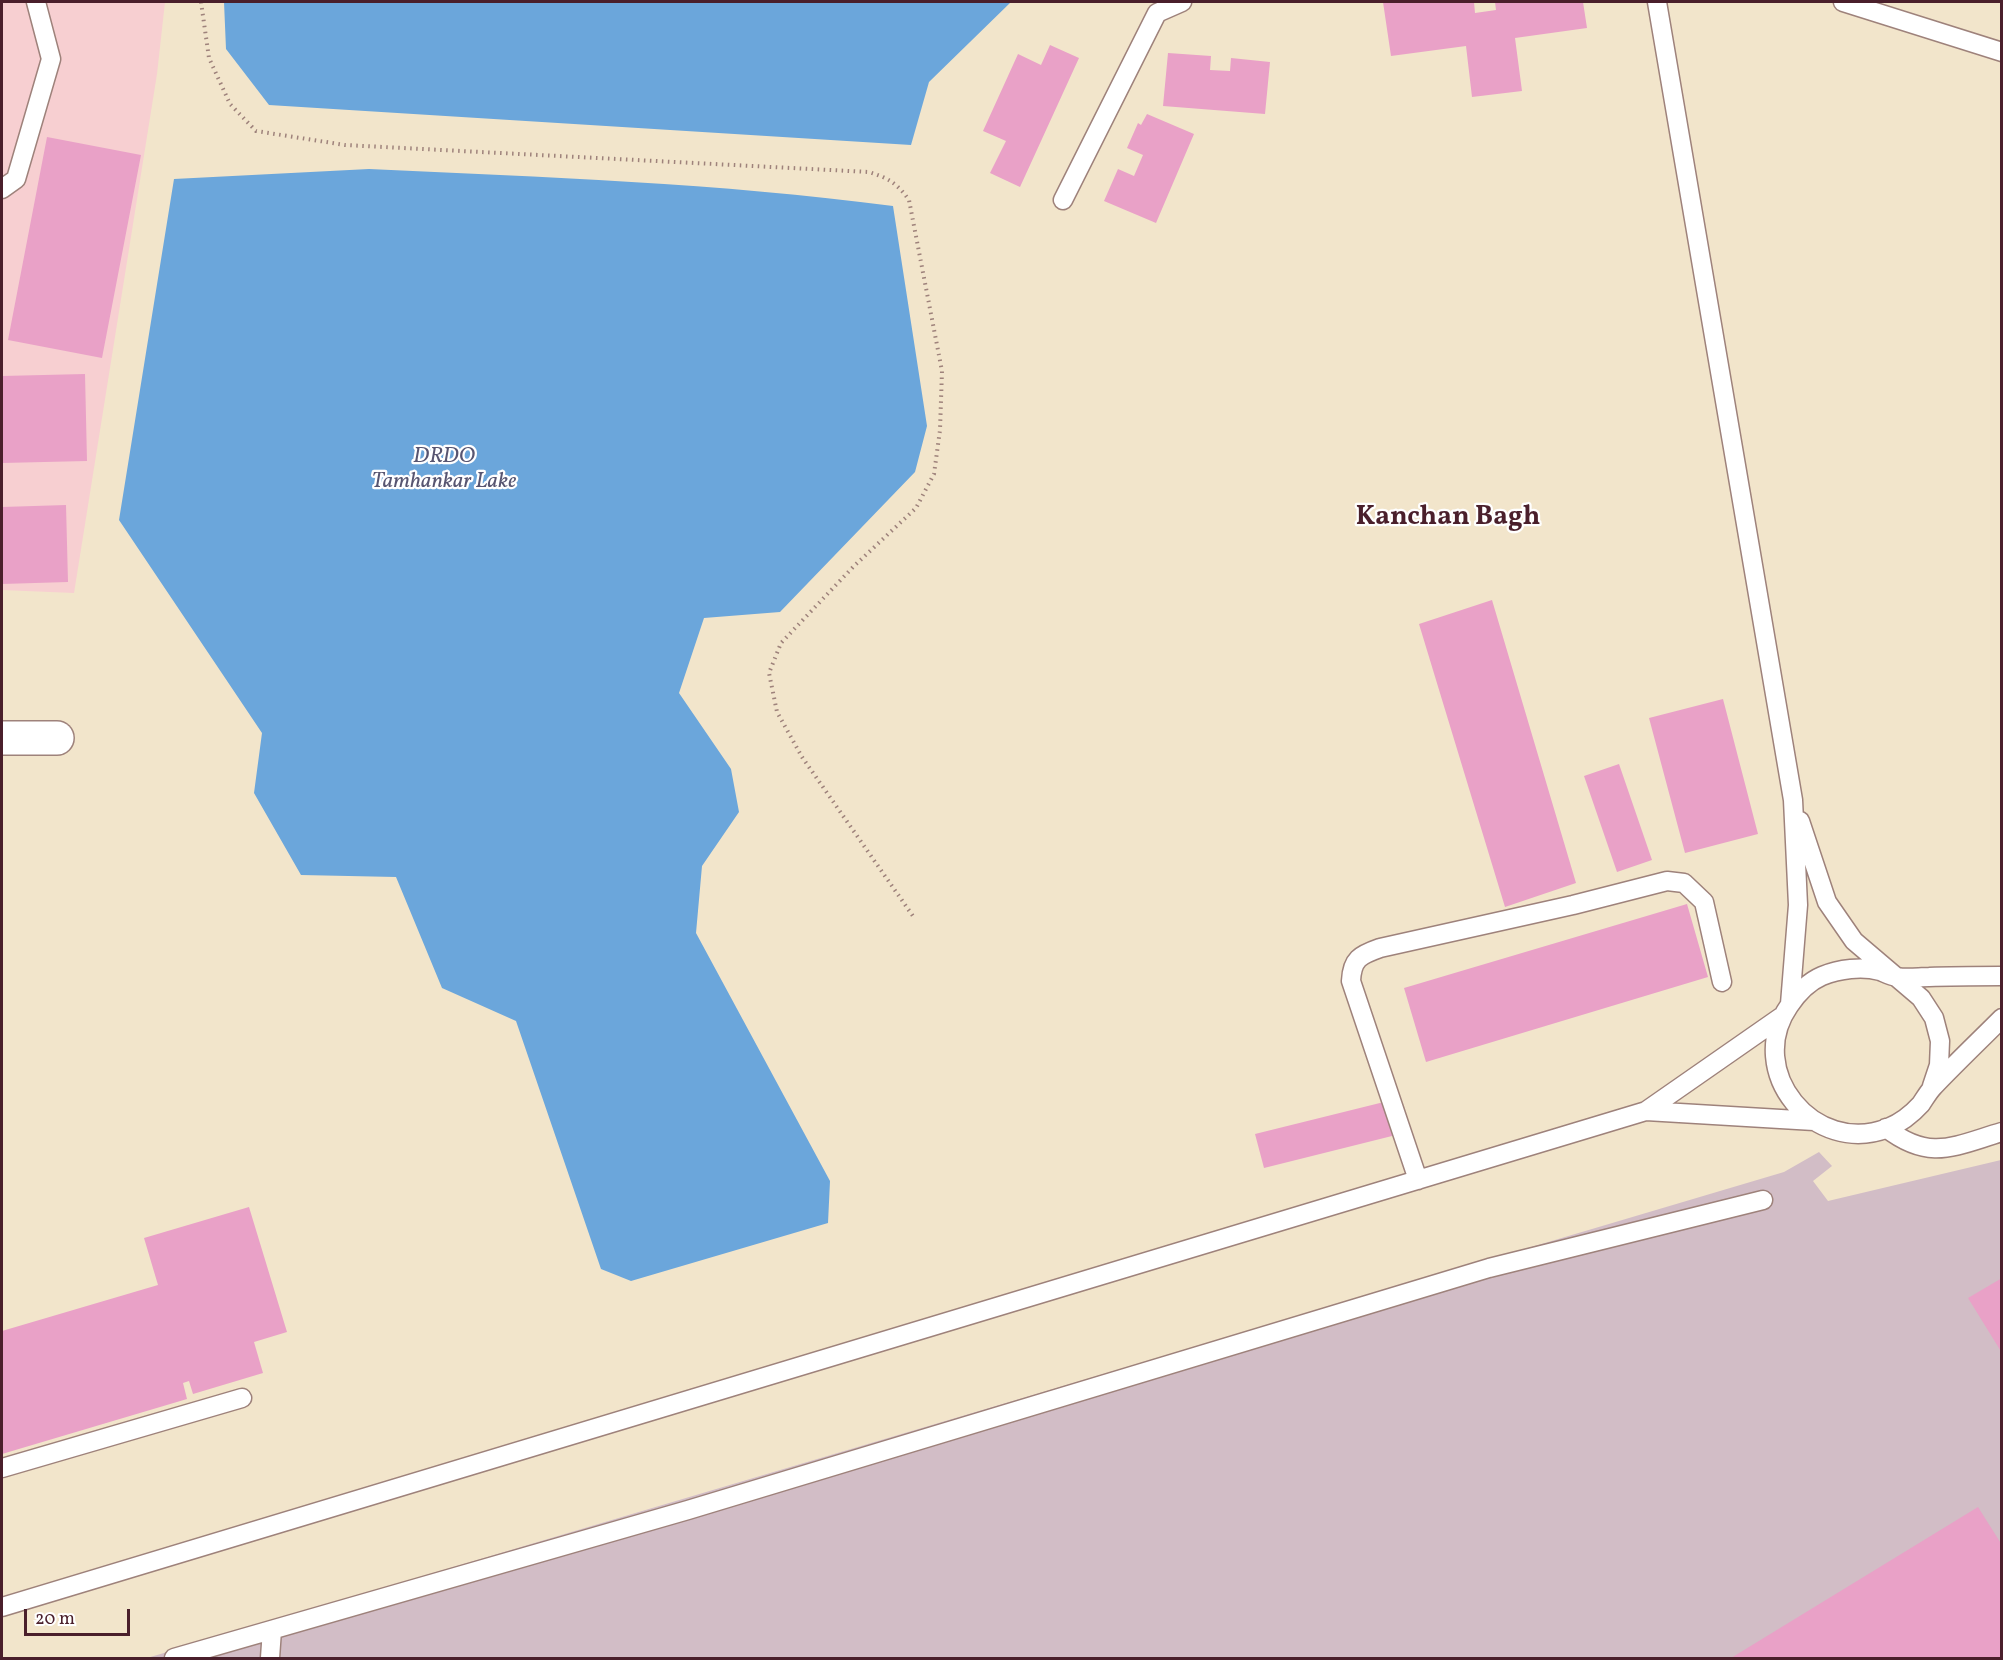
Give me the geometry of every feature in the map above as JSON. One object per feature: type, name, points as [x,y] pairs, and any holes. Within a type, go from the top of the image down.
[{"type":"street","points":[[2,738],[57,738]]},
{"type":"lane","points":[[2,189],[16,179],[51,59],[36,2]]},
{"type":"lane","points":[[1063,200],[1158,13],[1182,2]]},
{"type":"lane","points":[[1657,2],[1793,800],[1798,905],[1785,1010],[1774,1040],[1775,1064],[1782,1086],[1795,1106],[1814,1121],[1837,1131],[1862,1133],[1886,1128],[1905,1119],[1920,1105],[1932,1088],[2001,1018]]},
{"type":"lane","points":[[1843,2],[2001,52]]},
{"type":"lane","points":[[1793,800],[1827,902],[1854,941],[1922,998],[1934,1018],[1940,1041],[1939,1065],[1932,1088]]},
{"type":"lane","points":[[1418,1180],[1351,981],[1352,967],[1364,954],[1380,948],[1573,905],[1667,881],[1684,883],[1704,902],[1722,982]]},
{"type":"lane","points":[[2,1607],[1646,1111],[1785,1010],[1797,993],[1821,976],[1849,968],[1877,970],[1897,977],[2001,976]]},
{"type":"lane","points":[[1646,1111],[1814,1121]]},
{"type":"lane","points":[[1886,1128],[1901,1140],[1941,1150],[2001,1132]]},
{"type":"lane","points":[[174,1659],[688,1510],[1489,1268],[1763,1200]]},
{"type":"lane","points":[[2,1468],[242,1398]]},
{"type":"lane","points":[[270,1659],[272,1630]]},
{"type":"path","points":[[201,2],[209,58],[230,104],[256,131],[345,145],[869,172],[885,177],[900,187],[909,200],[942,371],[940,430],[934,474],[916,508],[853,567],[781,643],[769,673],[777,712],[802,758],[915,919]]},
{"type":"shaded area","points":[[2,2],[165,2],[157,74],[74,593],[2,590]]},
{"type":"shaded area","points":[[1819,1152],[1832,1166],[1813,1181],[1828,1201],[2001,1160],[2001,1658],[147,1658],[1784,1172]]},
{"type":"water","points":[[224,2],[1011,2],[929,82],[911,145],[269,105],[226,49]]},
{"type":"water","name":"DRDO Tamhankar Lake","points":[[369,169],[697,186],[893,206],[927,426],[915,472],[780,612],[704,618],[679,693],[731,769],[739,812],[702,866],[696,933],[830,1181],[828,1223],[631,1281],[601,1269],[516,1021],[442,988],[396,877],[301,875],[254,793],[262,733],[119,520],[174,179]]},
{"type":"building","points":[[1383,2],[1474,2],[1475,13],[1496,10],[1495,2],[1583,2],[1587,28],[1515,38],[1522,91],[1472,97],[1466,46],[1391,56]]},
{"type":"building","points":[[1050,45],[1079,58],[1020,187],[990,173],[1006,141],[983,131],[1018,54],[1041,65]]},
{"type":"building","points":[[1168,53],[1211,56],[1210,70],[1230,71],[1231,58],[1270,62],[1265,114],[1163,106]]},
{"type":"building","points":[[1147,114],[1194,134],[1156,223],[1104,201],[1118,169],[1134,176],[1143,155],[1127,148],[1138,123],[1141,125]]},
{"type":"building","points":[[47,137],[141,155],[102,358],[8,340]]},
{"type":"building","points":[[85,374],[87,461],[2,463],[2,376]]},
{"type":"building","points":[[66,505],[68,582],[2,584],[2,507]]},
{"type":"building","points":[[1492,600],[1576,883],[1505,907],[1419,624]]},
{"type":"building","points":[[1723,699],[1758,834],[1685,853],[1649,718]]},
{"type":"building","points":[[1619,764],[1652,860],[1617,872],[1584,776]]},
{"type":"building","points":[[1687,904],[1708,977],[1426,1062],[1404,988]]},
{"type":"building","points":[[1388,1101],[1396,1135],[1264,1168],[1255,1134]]},
{"type":"building","points":[[249,1207],[287,1332],[254,1342],[263,1373],[193,1394],[189,1381],[183,1383],[187,1399],[2,1454],[2,1331],[158,1285],[144,1238]]},
{"type":"building","points":[[2002,1278],[2002,1353],[1968,1298]]},
{"type":"building","points":[[1978,1507],[2002,1545],[2002,1658],[1731,1658]]},
{"type":"district","name":"Kanchan Bagh","points":[[1448,519]]}]
